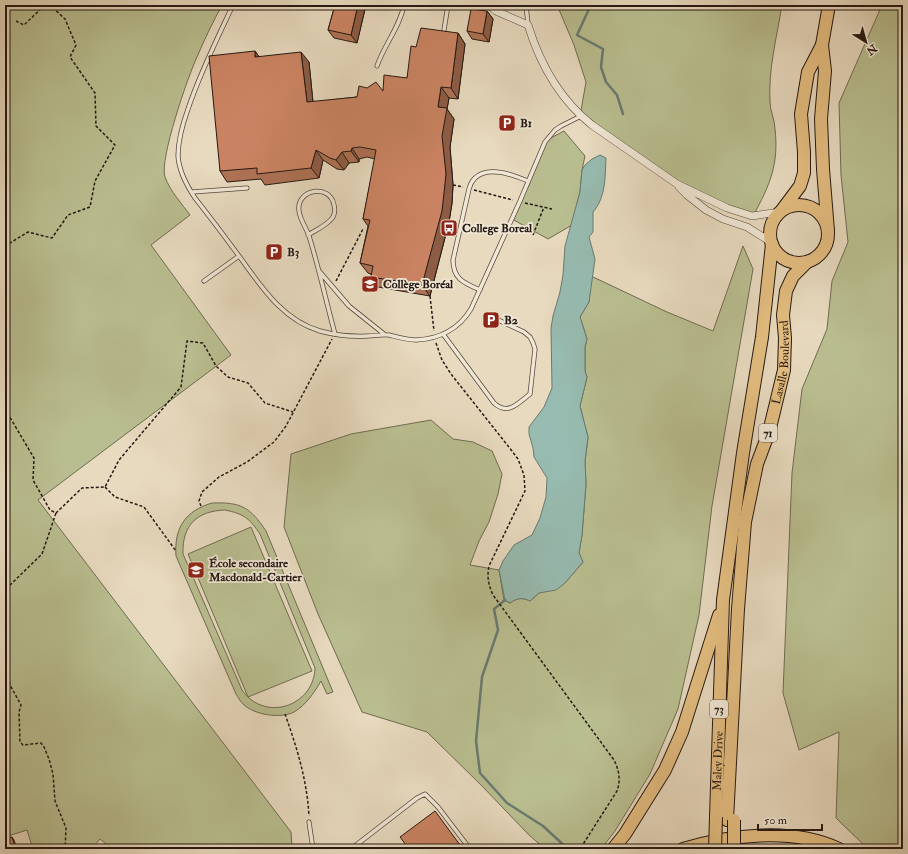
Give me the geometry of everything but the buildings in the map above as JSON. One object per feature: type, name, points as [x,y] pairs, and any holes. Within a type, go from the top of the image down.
[{"type":"highway","points":[[822,45],[808,72],[801,114],[804,173],[800,186],[775,218],[771,226],[771,243],[779,254],[790,262],[807,262],[814,259],[821,254],[828,239],[821,119],[824,71],[822,45],[829,5]]},
{"type":"highway","points":[[781,211],[799,205],[807,206],[822,216],[828,231]]},
{"type":"highway","name":"Lasalle Boulevard","points":[[723,600],[743,453],[762,337],[771,243]]},
{"type":"highway","name":"Lasalle Boulevard","points":[[738,609],[745,522],[757,464],[769,432],[784,370],[785,338],[783,314],[786,291],[793,276],[807,262]]},
{"type":"highway","points":[[613,849],[625,834],[665,770],[682,732],[723,600]]},
{"type":"highway","name":"Maley Drive","points":[[723,600],[726,849]]},
{"type":"highway","name":"Maley Drive","points":[[715,849],[726,819],[738,609]]},
{"type":"highway","points":[[726,819],[734,849]]},
{"type":"highway","points":[[683,849],[720,839],[755,836],[784,836],[808,839],[829,844],[839,849]]},
{"type":"street","points":[[489,5],[496,11],[528,25],[545,69],[553,83],[568,103],[581,116],[676,184],[706,210],[723,219],[748,227],[771,243]]},
{"type":"street","points":[[676,184],[727,208],[752,216],[781,211]]},
{"type":"lane","points":[[233,5],[206,62],[184,120],[179,143],[178,157],[181,170],[192,192],[267,293],[284,311],[308,326],[335,334],[369,336],[384,334],[415,340],[435,337],[456,327],[467,315],[480,290],[545,142],[561,126],[581,116]]},
{"type":"lane","points":[[377,66],[385,46],[399,21],[404,5]]},
{"type":"lane","points":[[444,30],[448,5]]},
{"type":"lane","points":[[526,5],[528,25]]},
{"type":"lane","points":[[480,290],[462,281],[453,266],[469,189],[474,179],[485,171],[492,171],[528,181]]},
{"type":"lane","points":[[192,192],[247,188]]},
{"type":"lane","points":[[308,235],[328,222],[333,216],[335,209],[334,202],[329,195],[322,191],[312,191],[305,195],[299,202],[300,218],[308,235],[335,334]]},
{"type":"lane","points":[[204,281],[239,256]]},
{"type":"lane","points":[[318,269],[332,288],[349,306],[384,334]]},
{"type":"lane","points":[[443,334],[494,403],[498,407],[506,409],[512,408],[530,394],[535,349],[530,336],[494,318]]},
{"type":"lane","points":[[351,849],[417,798],[425,794],[438,807],[470,849]]},
{"type":"lane","points":[[309,822],[312,849]]},
{"type":"path","points":[[16,21],[24,25],[45,5]]},
{"type":"path","points":[[5,246],[28,232],[52,238],[68,215],[90,207],[95,181],[115,145],[96,126],[95,93],[70,57],[76,45],[65,19],[50,5]]},
{"type":"path","points":[[453,185],[552,209]]},
{"type":"path","points":[[532,235],[544,207]]},
{"type":"path","points":[[332,288],[363,229]]},
{"type":"path","points":[[430,296],[435,337],[442,360],[451,374],[518,459],[524,475],[525,484],[522,497],[489,566],[487,574],[489,587],[496,599],[618,767],[620,784],[618,791],[580,849]]},
{"type":"path","points":[[201,506],[199,501],[202,492],[208,486],[274,442],[286,426],[335,334]]},
{"type":"path","points":[[105,487],[119,460],[181,387],[187,341],[203,343],[216,366],[228,377],[248,383],[265,404],[293,412]]},
{"type":"path","points":[[5,409],[34,458],[33,480],[50,510],[56,513]]},
{"type":"path","points":[[5,594],[9,586],[42,554],[56,513],[82,488],[105,487],[116,497],[144,507],[176,552]]},
{"type":"path","points":[[5,618],[8,629],[5,636]]},
{"type":"path","points":[[5,652],[10,685],[21,704],[19,712],[20,742],[23,745],[41,743],[44,747],[53,774],[56,801],[66,828],[64,849]]},
{"type":"path","points":[[285,714],[304,775],[308,796],[309,822]]},
{"type":"green space","points":[[5,5],[222,5],[187,81],[175,118],[166,154],[164,168],[165,177],[173,192],[190,215],[151,245],[231,355],[38,500],[291,832],[292,849],[112,849],[100,839],[91,849],[33,849],[27,830],[5,837]]},
{"type":"green space","points":[[557,5],[782,5],[770,78],[770,105],[775,126],[776,153],[772,174],[753,216],[702,199],[580,116],[586,82],[574,45]]},
{"type":"green space","points":[[882,5],[903,5],[903,849],[868,849],[836,818],[839,732],[799,750],[783,693],[792,473],[802,389],[827,329],[832,281],[848,242],[841,175],[839,103]]},
{"type":"green space","points":[[564,131],[585,156],[580,192],[572,225],[548,239],[512,219],[547,140]]},
{"type":"green space","points":[[743,246],[753,269],[712,506],[699,615],[678,709],[650,774],[615,831],[601,849],[545,849],[528,834],[427,732],[362,712],[318,614],[284,527],[291,454],[351,434],[431,420],[453,439],[473,442],[492,451],[502,474],[498,494],[489,522],[479,541],[470,565],[499,570],[504,600],[510,603],[520,599],[530,601],[539,593],[564,584],[583,562],[579,553],[586,484],[585,461],[588,438],[580,406],[587,377],[585,371],[585,347],[587,339],[580,317],[589,302],[591,276],[667,312],[713,331]]},
{"type":"green space","points":[[212,503],[238,505],[250,511],[266,531],[333,692],[327,694],[321,681],[313,694],[302,706],[294,712],[282,715],[268,715],[254,711],[248,708],[240,700],[236,694],[176,556],[179,529],[188,516],[203,506]],"holes":[[[225,510],[242,515],[249,520],[260,534],[315,668],[313,681],[306,692],[298,700],[287,706],[275,708],[263,706],[252,700],[242,690],[183,554],[185,535],[193,522],[206,513]]]},
{"type":"green space","points":[[251,527],[312,671],[248,697],[188,554]]},
{"type":"water","points":[[600,155],[606,158],[605,179],[603,193],[593,212],[593,232],[589,237],[595,259],[589,302],[580,317],[587,339],[585,347],[585,371],[587,377],[580,406],[588,437],[585,461],[586,484],[579,553],[583,562],[564,584],[556,590],[539,593],[530,601],[520,599],[510,603],[505,600],[499,570],[503,561],[514,545],[532,535],[540,518],[546,497],[547,478],[534,457],[529,427],[544,407],[552,388],[551,328],[563,275],[565,246],[580,192],[582,170],[592,159]]},
{"type":"waterway","points":[[587,5],[589,9],[577,35],[603,49],[601,67],[606,82],[617,95],[623,114]]},
{"type":"waterway","points":[[505,600],[494,609],[498,630],[482,677],[476,741],[480,773],[507,803],[543,826],[568,849]]},
{"type":"place","name":"B1","points":[[507,123]]},
{"type":"place","name":"College Boreal","points":[[449,228]]},
{"type":"place","name":"B3","points":[[274,252]]},
{"type":"place","name":"Collège Boréal","points":[[370,284]]},
{"type":"place","name":"B2","points":[[491,320]]},
{"type":"place","name":"École secondaire Macdonald-Cartier","points":[[196,570]]}]
